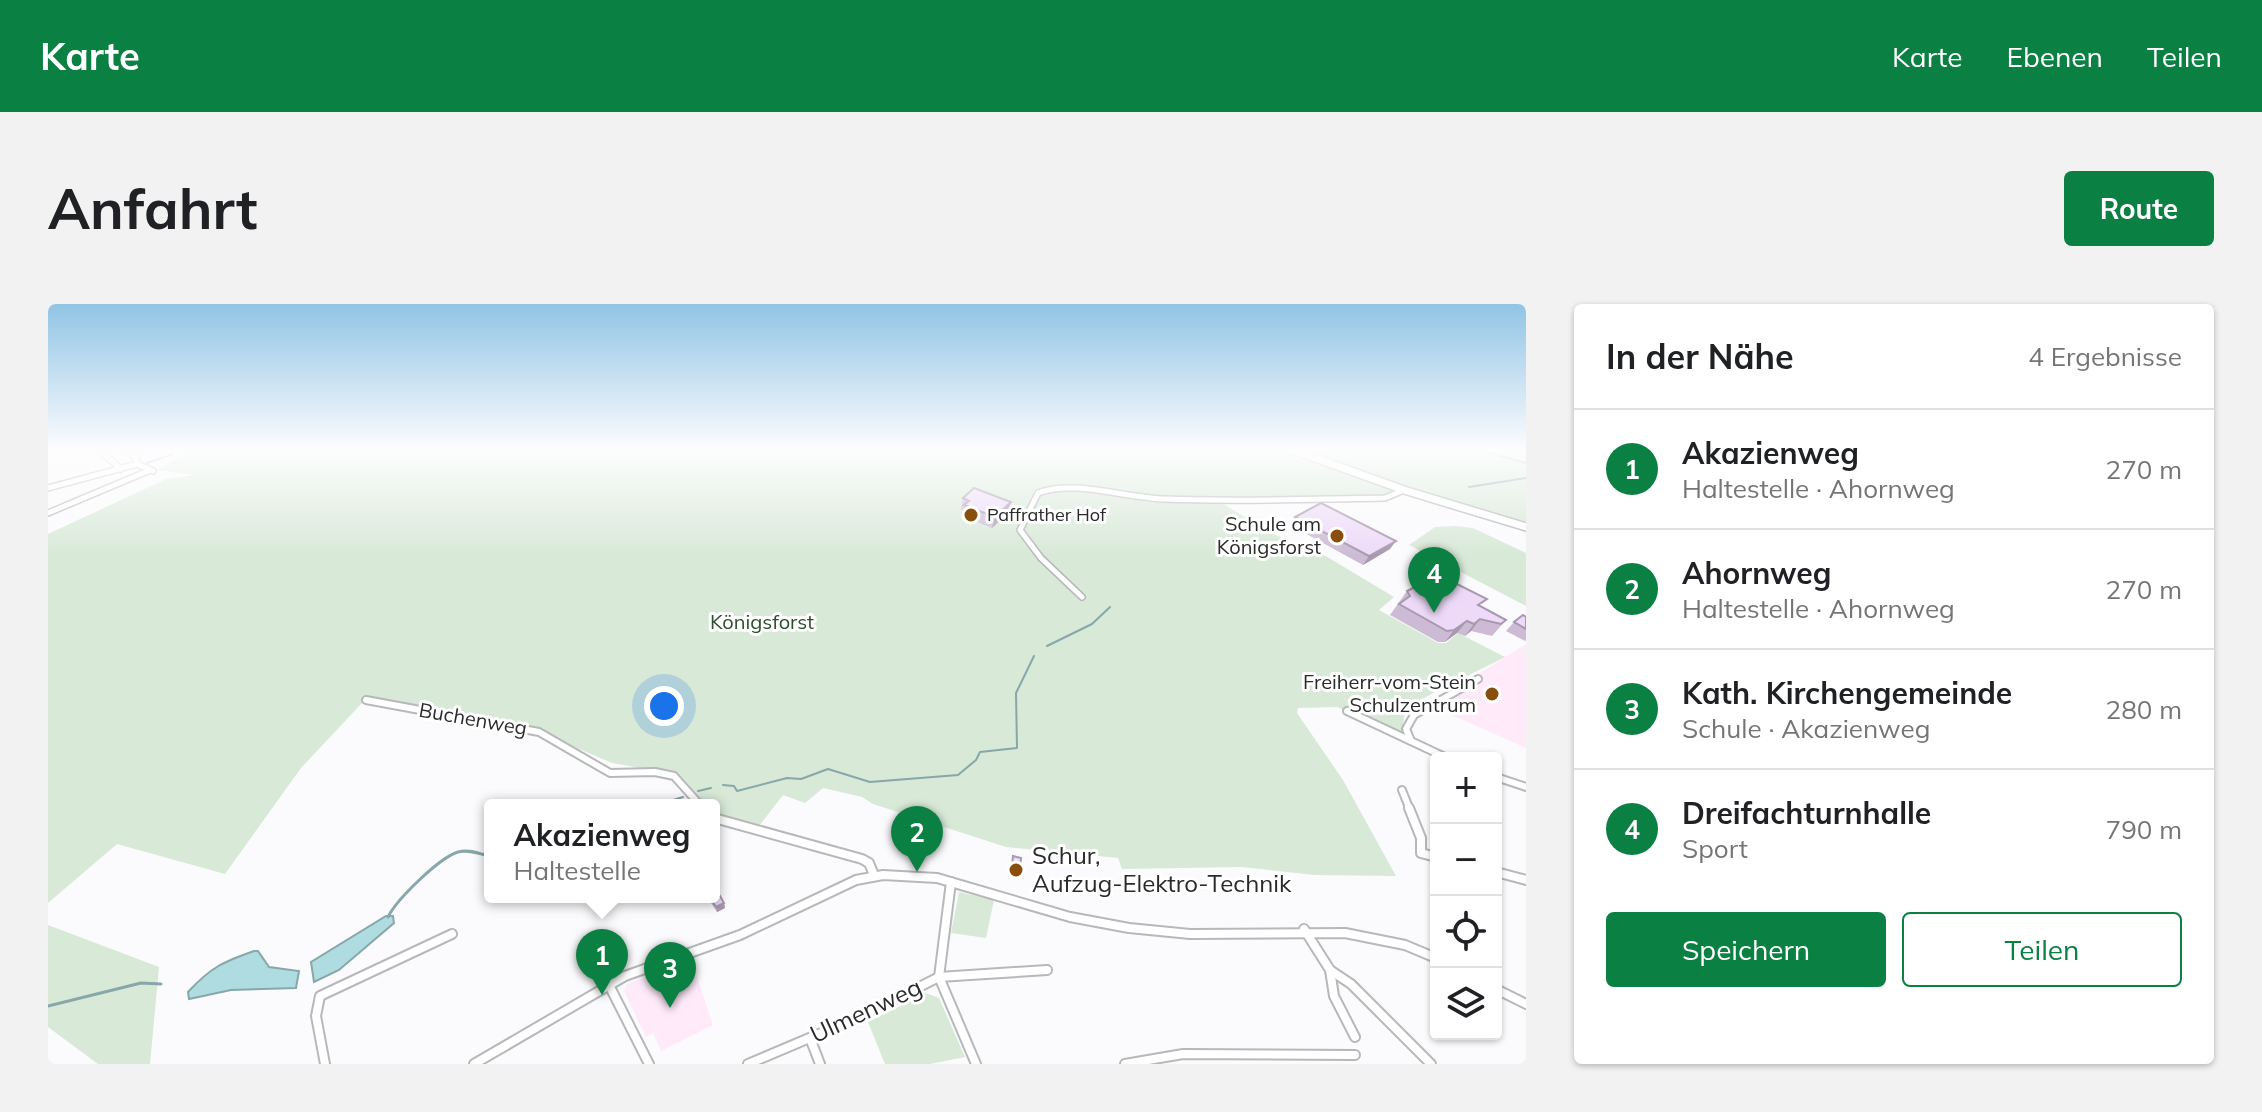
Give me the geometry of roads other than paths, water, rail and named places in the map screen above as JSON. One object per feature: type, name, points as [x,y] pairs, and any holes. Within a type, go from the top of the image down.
[{"type":"main road","points":[[1389,484],[1526,526]]},
{"type":"street","points":[[48,513],[117,484]]},
{"type":"street","points":[[1082,597],[1057,578],[1030,548],[1020,530],[1038,493],[1044,490],[1058,488],[1132,498],[1172,499],[1385,498],[1404,490]]},
{"type":"street","points":[[1411,741],[1406,729],[1414,715],[1478,679]]},
{"type":"street","name":"Buchenweg","points":[[366,700],[539,732],[610,773],[655,772],[674,776],[695,799]]},
{"type":"street","points":[[1347,711],[1434,752]]},
{"type":"street","points":[[1502,779],[1526,787]]},
{"type":"street","points":[[1402,790],[1421,838],[1421,853],[1430,855]]},
{"type":"street","points":[[720,820],[862,859],[869,863],[874,875]]},
{"type":"street","points":[[1502,874],[1526,880]]},
{"type":"street","points":[[474,1064],[609,985],[649,967],[740,935],[856,880],[874,875],[917,875],[951,882],[1071,917],[1135,929],[1189,934],[1304,929],[1380,937],[1430,956]]},
{"type":"street","points":[[951,882],[939,977],[976,1064]]},
{"type":"street","points":[[1304,929],[1330,970],[1351,984],[1431,1064]]},
{"type":"street","points":[[325,1064],[316,1016],[320,996],[452,934]]},
{"type":"street","points":[[939,977],[1047,970]]},
{"type":"street","points":[[1330,970],[1329,981],[1334,997],[1355,1037]]},
{"type":"street","name":"Ulmenweg","points":[[748,1064],[939,977]]},
{"type":"street","points":[[609,985],[649,1064]]},
{"type":"street","points":[[1502,992],[1526,1004]]},
{"type":"street","points":[[810,1038],[820,1064]]},
{"type":"street","points":[[1125,1064],[1183,1054],[1355,1055]]},
{"type":"water","points":[[386,916],[393,916],[394,923],[339,970],[314,982],[311,962]]},
{"type":"water","points":[[258,951],[269,967],[299,971],[296,988],[231,990],[189,999],[188,992],[211,971]]},
{"type":"waterway","points":[[1469,487],[1485,484]]},
{"type":"waterway","points":[[1047,646],[1092,624],[1110,607]]},
{"type":"waterway","points":[[723,785],[734,786],[737,791],[787,778],[801,779],[828,769],[870,782],[958,775],[976,760],[980,752],[1017,748],[1016,693],[1034,656]]},
{"type":"waterway","points":[[698,791],[711,788]]},
{"type":"waterway","points":[[676,799],[683,797]]},
{"type":"waterway","points":[[388,917],[400,900],[440,862],[458,852],[484,855]]},
{"type":"waterway","points":[[48,1006],[141,983],[161,984]]},
{"type":"place","name":"Paffrather Hof","points":[[971,515]]},
{"type":"place","name":"Schule am Königsforst","points":[[1337,536]]},
{"type":"place","name":"Dreifachturnhalle","points":[[1434,613]]},
{"type":"place","name":"Freiherr-vom-Stein Schulzentrum","points":[[1492,694]]},
{"type":"place","name":"Schur, Aufzug-Elektro-Technik","points":[[1016,870]]},
{"type":"place","name":"Ahornweg","points":[[917,872]]},
{"type":"place","name":"Akazienweg","points":[[602,995]]},
{"type":"place","name":"Kath. Kirchengemeinde","points":[[670,1008]]},
{"type":"park label","name":"Königsforst","points":[[762,622]]}]
